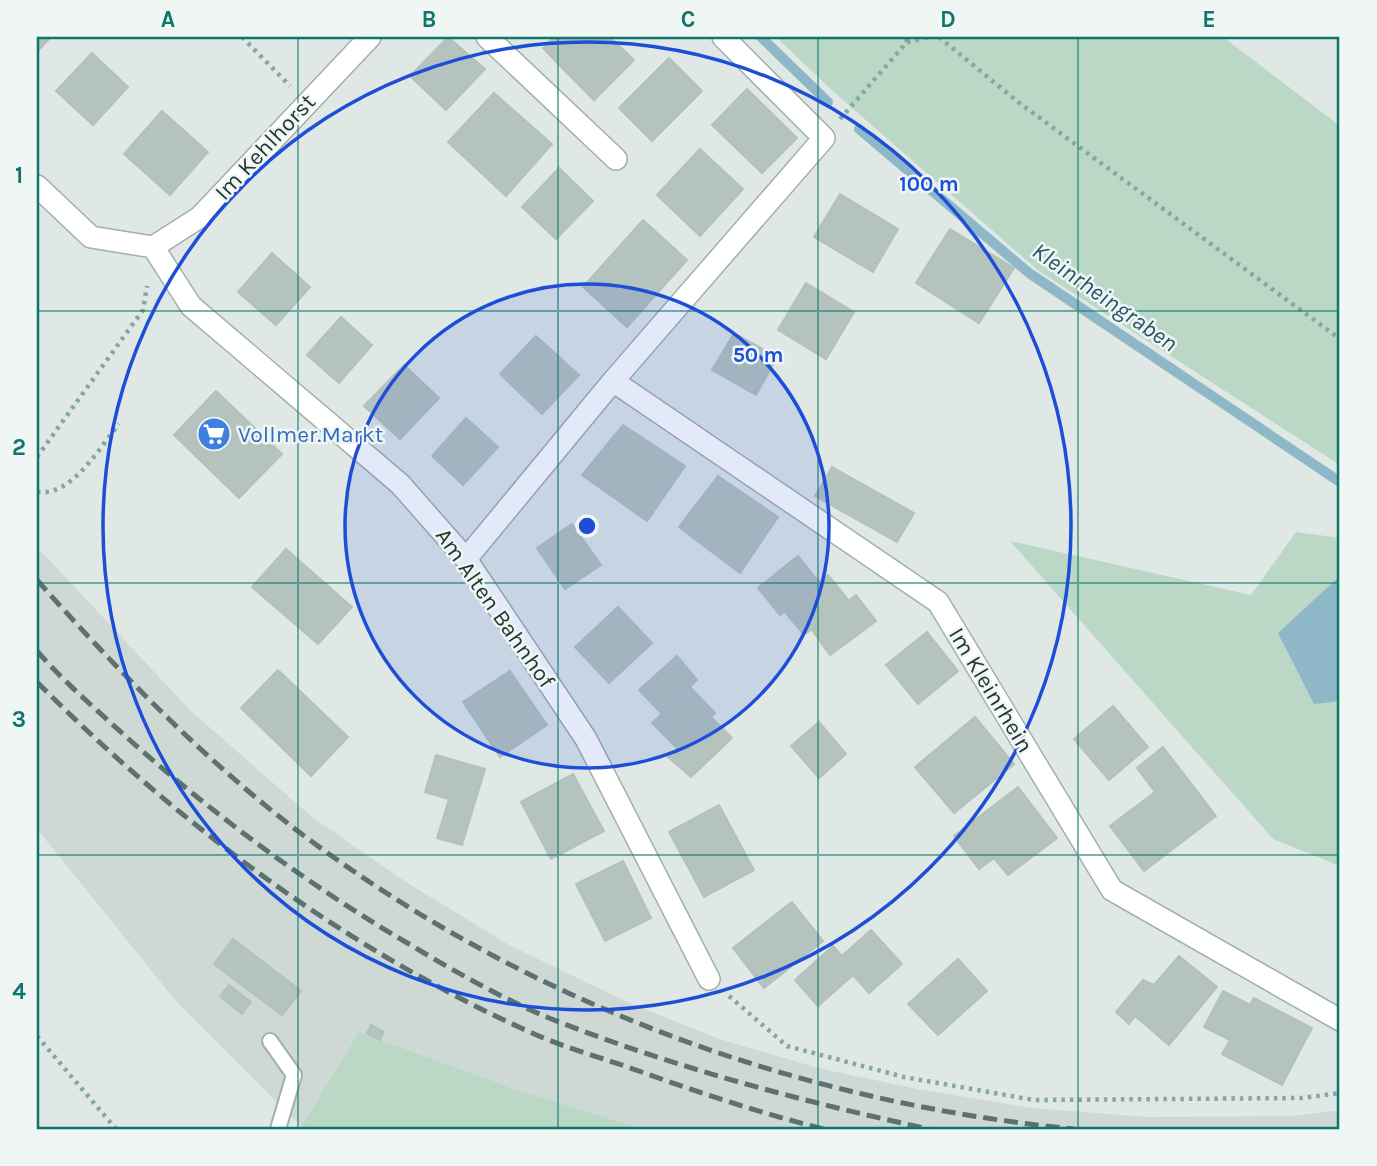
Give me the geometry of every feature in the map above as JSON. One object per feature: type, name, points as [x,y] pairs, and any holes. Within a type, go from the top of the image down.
[{"type":"street","name":"Im Kehlhorst","points":[[153,247],[200,217],[370,37]]},
{"type":"street","points":[[486,37],[616,159]]},
{"type":"street","points":[[466,559],[613,381],[824,138],[723,37]]},
{"type":"street","points":[[37,187],[91,237],[153,247]]},
{"type":"street","name":"Am Alten Bahnhof","points":[[153,247],[191,306],[400,484],[466,559],[586,738],[709,979]]},
{"type":"street","name":"Im Kleinrhein","points":[[613,381],[938,602],[1112,890],[1340,1020]]},
{"type":"lane","points":[[270,1041],[294,1075],[278,1129]]},
{"type":"path","points":[[242,37],[306,102]]},
{"type":"path","points":[[824,138],[906,39],[930,37]]},
{"type":"path","points":[[939,37],[1018,102],[1340,340]]},
{"type":"path","points":[[37,457],[143,310],[153,247]]},
{"type":"path","points":[[37,492],[47,494],[70,483],[119,425]]},
{"type":"path","points":[[709,979],[787,1046],[904,1077],[1034,1100],[1303,1098],[1340,1093]]},
{"type":"path","points":[[37,1036],[116,1129]]},
{"type":"shaded area","points":[[37,547],[191,711],[312,817],[406,882],[511,946],[625,1001],[719,1039],[818,1068],[917,1089],[1031,1108],[1148,1117],[1293,1116],[1340,1110],[1340,1129],[644,1129],[514,1089],[359,1032],[302,1127],[176,1001],[37,829]]},
{"type":"green space","points":[[776,37],[1223,37],[1340,126],[1340,465],[1039,271],[835,93]]},
{"type":"green space","points":[[1296,532],[1340,538],[1340,866],[1273,839],[1010,541],[1251,595]]},
{"type":"green space","points":[[359,1032],[514,1089],[644,1129],[300,1129]]},
{"type":"water","points":[[1340,576],[1340,701],[1314,704],[1278,633]]},
{"type":"building","points":[[37,37],[51,37],[37,52]]},
{"type":"building","points":[[448,37],[485,69],[446,110],[410,76]]},
{"type":"building","points":[[554,37],[603,37],[567,73],[543,48]]},
{"type":"building","points":[[603,37],[610,37],[634,60],[594,100],[567,73]]},
{"type":"building","points":[[92,53],[128,87],[93,125],[56,91]]},
{"type":"building","points":[[669,58],[702,91],[652,141],[619,108]]},
{"type":"building","points":[[747,89],[797,138],[762,173],[712,125]]},
{"type":"building","points":[[494,93],[552,144],[506,196],[448,142]]},
{"type":"building","points":[[162,111],[208,152],[170,195],[124,154]]},
{"type":"building","points":[[700,149],[743,189],[700,236],[657,195]]},
{"type":"building","points":[[559,168],[593,201],[556,239],[522,207]]},
{"type":"building","points":[[840,194],[898,229],[873,272],[814,237]]},
{"type":"building","points":[[643,220],[687,260],[627,327],[583,287]]},
{"type":"building","points":[[950,229],[1014,268],[979,323],[916,283]]},
{"type":"building","points":[[272,253],[310,287],[276,325],[238,292]]},
{"type":"building","points":[[806,283],[854,312],[826,359],[778,330]]},
{"type":"building","points":[[341,317],[372,345],[339,383],[307,355]]},
{"type":"building","points":[[734,333],[777,357],[756,395],[712,370]]},
{"type":"building","points":[[536,336],[579,375],[542,414],[500,374]]},
{"type":"building","points":[[404,365],[439,398],[400,439],[364,406]]},
{"type":"building","points":[[216,391],[282,454],[239,498],[174,435]]},
{"type":"building","points":[[466,418],[498,447],[463,485],[432,456]]},
{"type":"building","points":[[623,425],[685,466],[647,521],[582,475]]},
{"type":"building","points":[[832,467],[914,513],[897,542],[815,496]]},
{"type":"building","points":[[718,476],[778,517],[740,573],[679,527]]},
{"type":"building","points":[[572,524],[601,565],[565,589],[537,548]]},
{"type":"building","points":[[286,549],[352,607],[318,644],[252,587]]},
{"type":"building","points":[[798,556],[819,582],[780,615],[758,588]]},
{"type":"building","points":[[828,575],[849,601],[804,635],[784,611]]},
{"type":"building","points":[[856,595],[876,621],[830,655],[812,630]]},
{"type":"building","points":[[618,607],[652,643],[609,683],[575,647]]},
{"type":"building","points":[[927,632],[958,671],[918,704],[886,665]]},
{"type":"building","points":[[677,656],[697,680],[662,714],[639,690]]},
{"type":"building","points":[[278,670],[348,737],[311,776],[241,708]]},
{"type":"building","points":[[510,671],[547,725],[500,757],[463,702]]},
{"type":"building","points":[[690,687],[715,713],[678,749],[652,723]]},
{"type":"building","points":[[1113,706],[1148,747],[1109,780],[1074,739]]},
{"type":"building","points":[[711,717],[732,738],[691,777],[668,757]]},
{"type":"building","points":[[975,717],[1014,764],[954,813],[915,767]]},
{"type":"building","points":[[819,722],[846,754],[819,778],[791,746]]},
{"type":"building","points":[[1163,747],[1216,816],[1144,871],[1110,826],[1155,792],[1137,768]]},
{"type":"building","points":[[436,755],[485,769],[462,845],[437,838],[449,799],[425,792]]},
{"type":"building","points":[[573,774],[604,831],[551,859],[521,802]]},
{"type":"building","points":[[1018,787],[1057,838],[1008,875],[994,858],[979,869],[954,836]]},
{"type":"building","points":[[719,805],[754,870],[704,897],[669,832]]},
{"type":"building","points":[[623,861],[651,918],[605,941],[576,884]]},
{"type":"building","points":[[792,902],[823,941],[764,988],[733,948]]},
{"type":"building","points":[[871,930],[902,964],[869,993],[853,975],[818,1006],[795,980],[833,946],[842,956]]},
{"type":"building","points":[[233,939],[301,991],[282,1015],[214,964]]},
{"type":"building","points":[[1179,956],[1217,987],[1169,1045],[1135,1016],[1129,1024],[1116,1012],[1143,980],[1154,985]]},
{"type":"building","points":[[958,959],[987,991],[938,1035],[908,1004]]},
{"type":"building","points":[[229,985],[251,1002],[242,1014],[220,996]]},
{"type":"building","points":[[1223,991],[1250,1005],[1254,998],[1312,1028],[1282,1085],[1222,1054],[1230,1040],[1204,1027]]},
{"type":"building","points":[[371,1025],[384,1032],[380,1040],[367,1033]]},
{"type":"waterway","name":"Kleinrheingraben","points":[[761,37],[828,102]]},
{"type":"waterway","name":"Kleinrheingraben","points":[[859,129],[1029,273],[1340,482]]},
{"type":"railway","points":[[37,580],[164,714],[267,807],[389,895],[479,948],[572,995],[668,1035],[767,1068],[868,1095],[970,1116],[1074,1129]]},
{"type":"railway","points":[[37,651],[71,687],[132,742],[231,824],[336,899],[478,984],[549,1018],[642,1052],[833,1107],[929,1129]]},
{"type":"railway","points":[[37,682],[148,786],[207,834],[268,880],[397,963],[463,1000],[554,1042],[722,1100],[824,1129]]},
{"type":"place","name":"Vollmer.Markt","points":[[214,434]]}]
